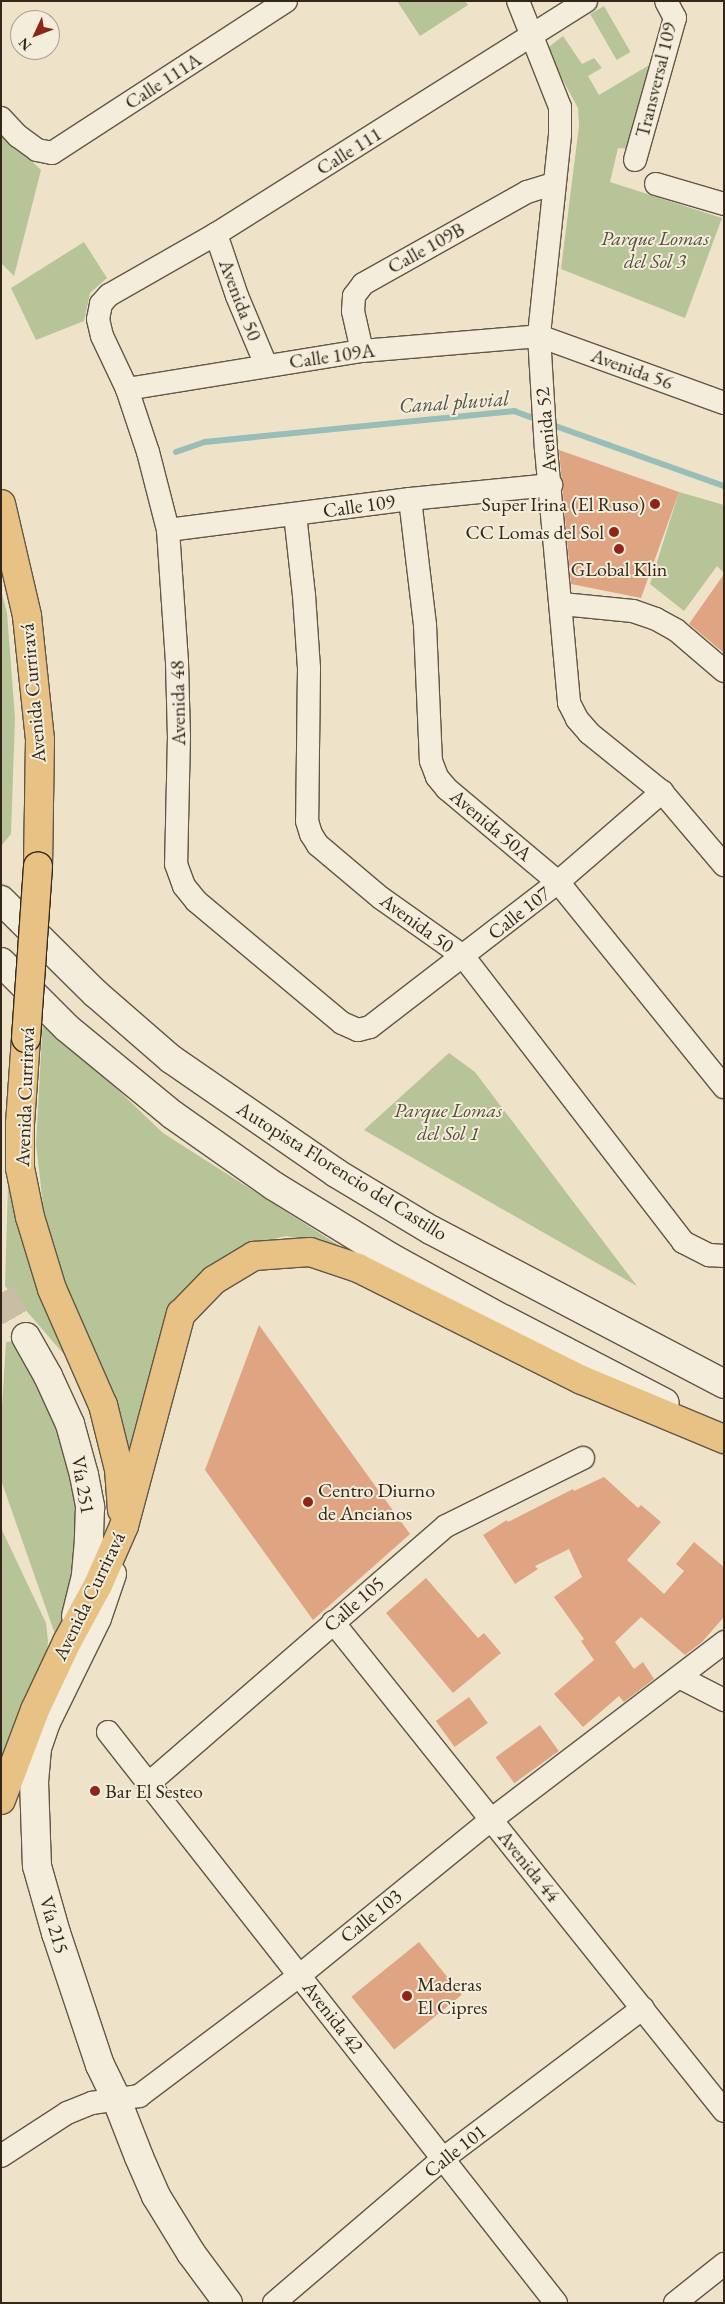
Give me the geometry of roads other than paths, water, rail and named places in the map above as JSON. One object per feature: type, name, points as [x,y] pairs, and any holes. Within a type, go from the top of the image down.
[{"type":"highway","name":"Avenida Curriravá","points":[[1,504],[27,616],[40,740],[38,866],[20,1124],[20,1168],[30,1217],[52,1289],[104,1404],[119,1469],[124,1526],[98,1585],[67,1642],[18,1750],[1,1800]]},
{"type":"highway","points":[[124,1526],[181,1314],[214,1280],[254,1256],[310,1252],[358,1268],[582,1380],[724,1439]]},
{"type":"main road","name":"Autopista Florencio del Castillo","points":[[1,900],[95,993],[171,1059],[336,1173],[432,1230],[724,1384]]},
{"type":"main road","points":[[1,962],[82,1041],[173,1115],[274,1186],[390,1257],[503,1319],[724,1433]]},
{"type":"main road","name":"Vía 251","points":[[26,1337],[48,1376],[70,1424],[84,1475],[90,1507],[86,1576],[67,1642]]},
{"type":"main road","name":"Vía 215","points":[[124,1526],[114,1568],[97,1618],[46,1722],[37,1748],[34,1781],[37,1866],[56,1933],[97,2056],[156,2196],[191,2253],[228,2303]]},
{"type":"street","name":"Calle 111A","points":[[1,118],[18,136],[38,150],[52,153],[286,1]]},
{"type":"street","name":"Avenida 52","points":[[518,1],[560,107],[560,135],[539,336],[546,449],[551,485],[570,703],[577,719],[589,733],[662,792],[724,865]]},
{"type":"street","name":"Calle 111","points":[[109,295],[216,234],[586,1]]},
{"type":"street","name":"Transversal 109","points":[[635,160],[675,18],[666,1]]},
{"type":"street","name":"Calle 109B","points":[[362,351],[353,311],[354,296],[363,284],[527,192],[554,184]]},
{"type":"street","points":[[656,184],[724,204]]},
{"type":"street","name":"Avenida 50","points":[[216,234],[237,296],[266,365]]},
{"type":"street","name":"Avenida 48","points":[[109,295],[101,304],[98,319],[102,336],[127,389],[148,452],[168,530],[177,662],[179,736],[176,864],[184,886],[196,901],[342,1023],[358,1030],[370,1027]]},
{"type":"street","name":"Calle 109A","points":[[127,389],[266,365],[362,351],[539,336]]},
{"type":"street","name":"Avenida 56","points":[[539,336],[724,403]]},
{"type":"street","name":"Calle 109","points":[[168,530],[410,499],[551,485]]},
{"type":"street","name":"Avenida 50A","points":[[410,499],[426,625],[432,761],[437,777],[447,789],[558,882],[724,1087]]},
{"type":"street","name":"Avenida 50","points":[[295,514],[304,595],[309,668],[307,821],[310,834],[318,845],[381,898],[463,956],[684,1242],[709,1255],[724,1256]]},
{"type":"street","points":[[562,604],[633,611],[656,619],[676,630],[724,671]]},
{"type":"street","name":"Calle 107","points":[[370,1027],[558,882],[662,792]]},
{"type":"street","name":"Calle 105","points":[[148,1784],[446,1526],[583,1458]]},
{"type":"street","name":"Avenida 44","points":[[333,1622],[724,2111]]},
{"type":"street","name":"Calle 103","points":[[1,2156],[67,2112],[92,2103],[139,2096],[300,1975],[492,1819],[724,1642]]},
{"type":"street","points":[[679,1676],[724,1700]]},
{"type":"street","name":"Avenida 42","points":[[108,1732],[556,2303]]},
{"type":"street","name":"Calle 101","points":[[274,2303],[444,2158],[643,2008]]},
{"type":"street","points":[[676,2303],[724,2264]]},
{"type":"waterway","name":"Canal pluvial","points":[[176,452],[205,442],[514,411],[539,420]]},
{"type":"waterway","name":"Canal pluvial","points":[[550,424],[724,486]]},
{"type":"tunnel","points":[[1,1293],[26,1337]]},
{"type":"place","name":"Super Irina (El Ruso)","points":[[655,504]]},
{"type":"place","name":"CC Lomas del Sol","points":[[614,532]]},
{"type":"place","name":"GLobal Klin","points":[[619,549]]},
{"type":"place","name":"Centro Diurno de Ancianos","points":[[308,1502]]},
{"type":"place","name":"Bar El Sesteo","points":[[95,1791]]},
{"type":"place","name":"Maderas El Cipres","points":[[407,1996]]},
{"type":"park label","name":"Parque Lomas del Sol 3","points":[[655,250]]},
{"type":"park label","name":"Parque Lomas del Sol 1","points":[[448,1122]]}]
